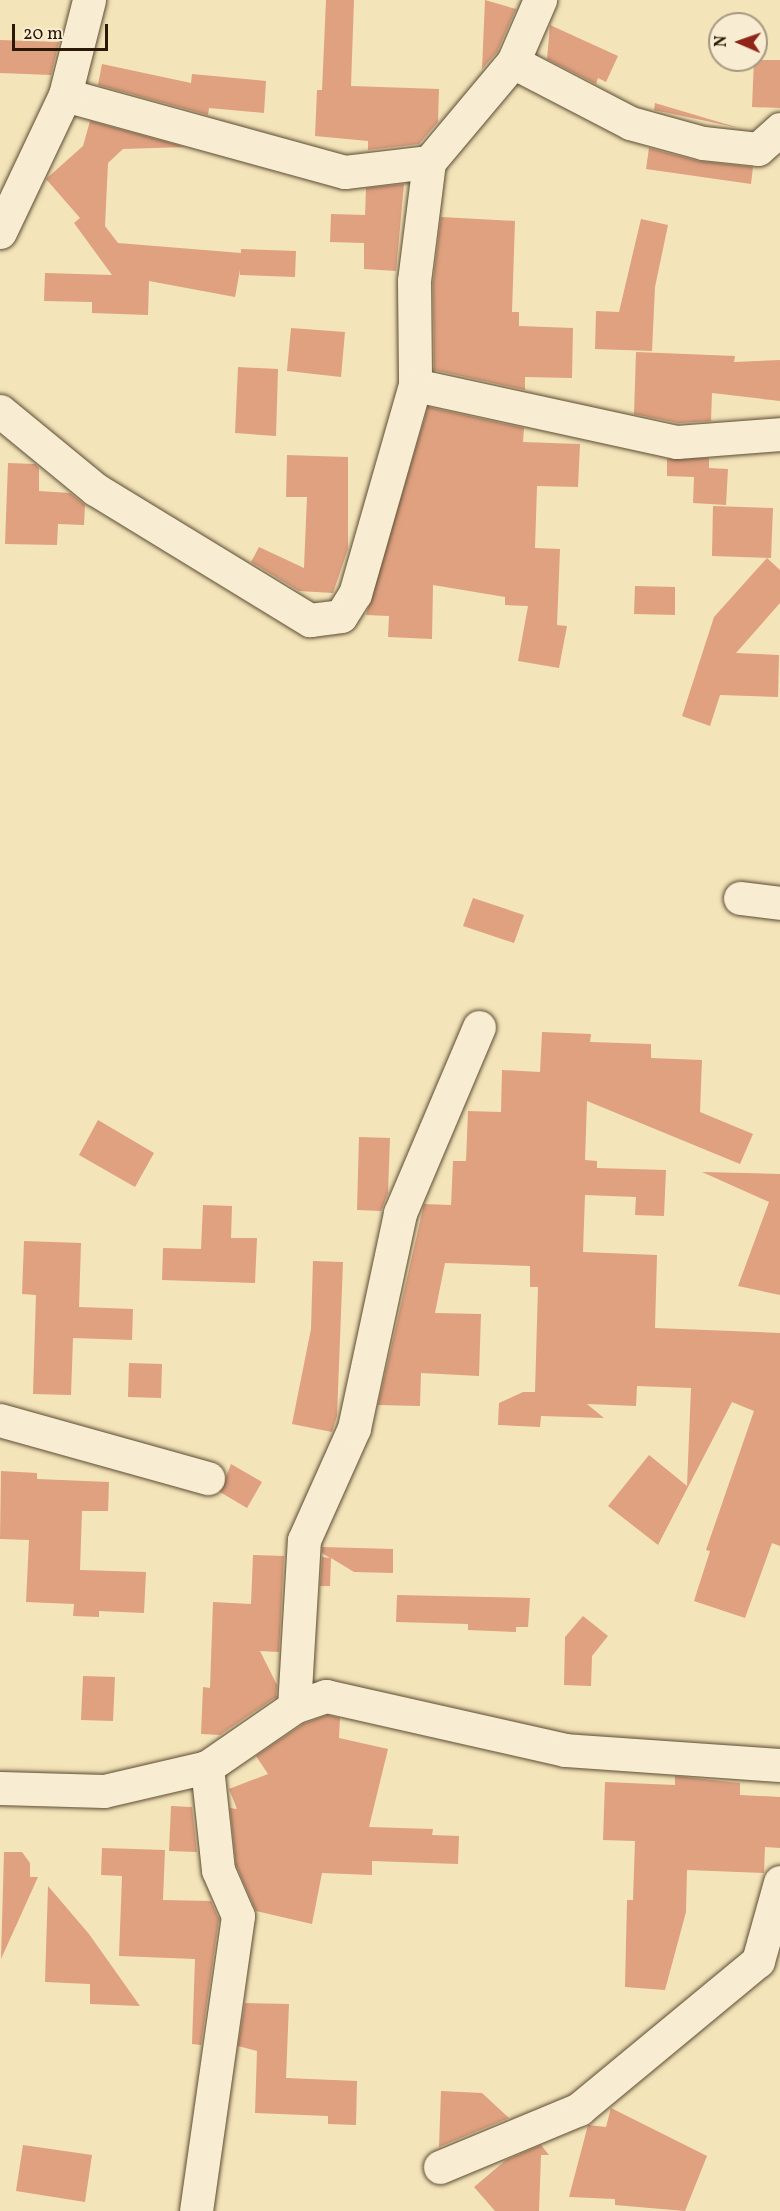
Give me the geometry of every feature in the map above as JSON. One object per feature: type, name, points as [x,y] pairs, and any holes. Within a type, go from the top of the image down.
[{"type":"street","points":[[0,232],[65,95],[89,0]]},
{"type":"street","points":[[0,411],[95,489],[310,620],[341,616],[355,594],[415,385],[414,281],[429,162],[513,62],[540,0]]},
{"type":"street","points":[[513,62],[630,123],[703,143],[758,149],[780,129]]},
{"type":"street","points":[[65,95],[345,172],[429,162]]},
{"type":"street","points":[[415,385],[677,442],[780,434]]},
{"type":"street","points":[[740,898],[780,903]]},
{"type":"street","points":[[294,1707],[304,1540],[354,1428],[400,1213],[479,1027]]},
{"type":"street","points":[[0,1420],[208,1478]]},
{"type":"street","points":[[0,1788],[104,1791],[207,1767],[294,1707],[326,1696],[565,1750],[780,1765]]},
{"type":"street","points":[[196,2211],[238,1916],[218,1869],[207,1767]]},
{"type":"street","points":[[440,2167],[579,2109],[769,1969],[780,1882]]},
{"type":"building","points":[[326,0],[354,0],[351,86],[439,89],[438,122],[419,144],[368,150],[368,141],[315,136],[317,90],[322,90]]},
{"type":"building","points":[[485,0],[516,9],[497,52],[482,69]]},
{"type":"building","points":[[550,25],[618,56],[606,82],[598,78],[596,84],[547,59]]},
{"type":"building","points":[[0,40],[59,42],[51,75],[0,73]]},
{"type":"building","points":[[768,60],[780,60],[780,108],[752,107],[753,72],[768,72]]},
{"type":"building","points":[[102,64],[191,83],[192,74],[266,81],[264,113],[209,108],[208,115],[98,85]]},
{"type":"building","points":[[655,103],[739,128],[654,110]]},
{"type":"building","points":[[90,121],[185,147],[123,149],[108,163],[105,226],[118,243],[241,253],[241,249],[296,251],[295,277],[240,275],[240,270],[235,297],[149,281],[148,315],[92,313],[92,302],[44,301],[45,273],[112,275],[74,223],[80,218],[46,179],[83,146]]},
{"type":"building","points":[[649,148],[698,161],[753,167],[751,184],[646,169]]},
{"type":"building","points":[[404,184],[396,271],[364,269],[364,243],[330,242],[331,214],[365,215],[366,188]]},
{"type":"building","points":[[441,217],[515,221],[512,312],[519,312],[519,326],[573,328],[572,378],[525,377],[525,390],[434,370],[433,282]]},
{"type":"building","points":[[641,219],[668,225],[655,287],[652,351],[595,349],[596,311],[619,312]]},
{"type":"building","points":[[291,328],[345,332],[341,377],[287,371]]},
{"type":"building","points":[[636,352],[735,356],[734,362],[780,360],[780,401],[712,393],[711,421],[678,423],[634,414]]},
{"type":"building","points":[[238,367],[278,369],[276,436],[235,433]]},
{"type":"building","points":[[428,407],[524,428],[523,442],[580,444],[578,487],[537,486],[535,548],[560,549],[557,625],[567,626],[559,668],[518,661],[528,606],[505,605],[505,597],[433,585],[432,639],[388,637],[389,616],[366,615]]},
{"type":"building","points":[[287,455],[348,457],[348,549],[333,593],[299,591],[251,562],[259,547],[304,568],[307,497],[286,497]]},
{"type":"building","points":[[709,458],[709,468],[728,469],[726,505],[693,503],[694,477],[667,476],[667,459]]},
{"type":"building","points":[[8,463],[35,464],[39,468],[39,491],[70,493],[85,505],[84,525],[58,524],[57,545],[5,544]]},
{"type":"building","points":[[713,506],[773,508],[771,558],[712,556]]},
{"type":"building","points":[[767,558],[780,570],[780,603],[736,653],[779,655],[778,697],[720,695],[710,726],[682,716],[714,617]]},
{"type":"building","points":[[635,586],[675,587],[675,615],[634,614]]},
{"type":"building","points":[[473,898],[524,915],[514,943],[463,926]]},
{"type":"building","points":[[542,1032],[591,1034],[590,1042],[651,1044],[651,1058],[702,1060],[700,1112],[753,1134],[740,1164],[587,1101],[585,1160],[597,1161],[597,1168],[666,1170],[664,1216],[635,1215],[636,1197],[585,1195],[583,1252],[657,1255],[655,1328],[780,1333],[780,1546],[772,1543],[745,1618],[694,1601],[710,1551],[706,1550],[754,1411],[732,1402],[658,1545],[608,1506],[649,1455],[687,1486],[691,1388],[637,1386],[636,1406],[587,1404],[604,1418],[541,1416],[540,1427],[498,1425],[499,1403],[523,1392],[535,1392],[538,1287],[530,1287],[530,1266],[445,1263],[435,1313],[481,1314],[479,1376],[421,1373],[420,1406],[378,1405],[424,1204],[451,1205],[453,1161],[466,1161],[468,1111],[501,1112],[502,1070],[540,1072]]},
{"type":"building","points":[[98,1120],[154,1153],[135,1187],[79,1155]]},
{"type":"building","points":[[359,1137],[390,1138],[388,1193],[381,1211],[357,1210]]},
{"type":"building","points":[[702,1172],[780,1174],[780,1295],[738,1286],[769,1202]]},
{"type":"building","points":[[203,1205],[232,1206],[231,1238],[257,1238],[255,1283],[162,1280],[163,1248],[201,1249]]},
{"type":"building","points":[[24,1241],[81,1243],[79,1307],[133,1309],[132,1340],[73,1338],[71,1395],[33,1394],[36,1295],[22,1294]]},
{"type":"building","points":[[313,1261],[343,1262],[337,1416],[332,1432],[292,1424],[311,1329]]},
{"type":"building","points":[[129,1363],[162,1364],[161,1398],[128,1397]]},
{"type":"building","points":[[231,1464],[262,1482],[247,1508],[220,1492]]},
{"type":"building","points":[[1,1471],[37,1473],[37,1479],[109,1482],[108,1511],[82,1511],[80,1570],[146,1572],[144,1613],[99,1611],[99,1617],[73,1616],[74,1604],[26,1602],[29,1540],[0,1539]]},
{"type":"building","points":[[322,1547],[393,1549],[393,1573],[354,1572],[331,1558],[330,1586],[320,1586],[322,1557],[330,1558],[322,1553]]},
{"type":"building","points":[[253,1555],[284,1556],[279,1652],[260,1651],[277,1685],[276,1697],[220,1735],[201,1734],[203,1687],[210,1688],[213,1602],[251,1604]]},
{"type":"building","points":[[397,1595],[530,1598],[528,1627],[516,1627],[516,1632],[468,1630],[468,1624],[396,1622]]},
{"type":"building","points":[[583,1616],[608,1636],[592,1656],[591,1686],[564,1685],[565,1637]]},
{"type":"building","points":[[83,1676],[115,1677],[113,1721],[81,1720]]},
{"type":"building","points":[[327,1715],[340,1718],[339,1738],[388,1749],[369,1827],[433,1829],[432,1835],[459,1836],[458,1864],[372,1861],[372,1875],[322,1873],[312,1924],[256,1911],[236,1865],[230,1808],[237,1809],[229,1789],[268,1774],[256,1756],[303,1724]]},
{"type":"building","points":[[675,1776],[740,1783],[740,1795],[780,1797],[780,1848],[765,1847],[764,1873],[687,1870],[686,1912],[665,1990],[625,1987],[627,1900],[633,1900],[635,1841],[603,1840],[605,1782],[675,1785]]},
{"type":"building","points":[[171,1806],[192,1807],[197,1852],[169,1851]]},
{"type":"building","points":[[102,1848],[165,1850],[163,1900],[211,1901],[219,1919],[201,2045],[192,2044],[195,1959],[119,1956],[122,1876],[101,1875]]},
{"type":"building","points":[[4,1852],[22,1852],[30,1863],[30,1877],[38,1877],[1,1959]]},
{"type":"building","points":[[48,1886],[89,1934],[140,2006],[90,2004],[90,1984],[45,1982]]},
{"type":"building","points":[[245,2003],[289,2004],[286,2078],[357,2081],[356,2125],[328,2124],[328,2116],[255,2113],[257,2051],[238,2046]]},
{"type":"building","points":[[441,2091],[482,2093],[509,2118],[439,2147]]},
{"type":"building","points":[[611,2108],[707,2156],[685,2211],[615,2205],[615,2199],[569,2197],[588,2125],[606,2127]]},
{"type":"building","points":[[23,2145],[92,2155],[85,2202],[16,2191]]},
{"type":"building","points":[[541,2145],[549,2155],[541,2155],[539,2211],[495,2211],[474,2187],[506,2160]]}]
